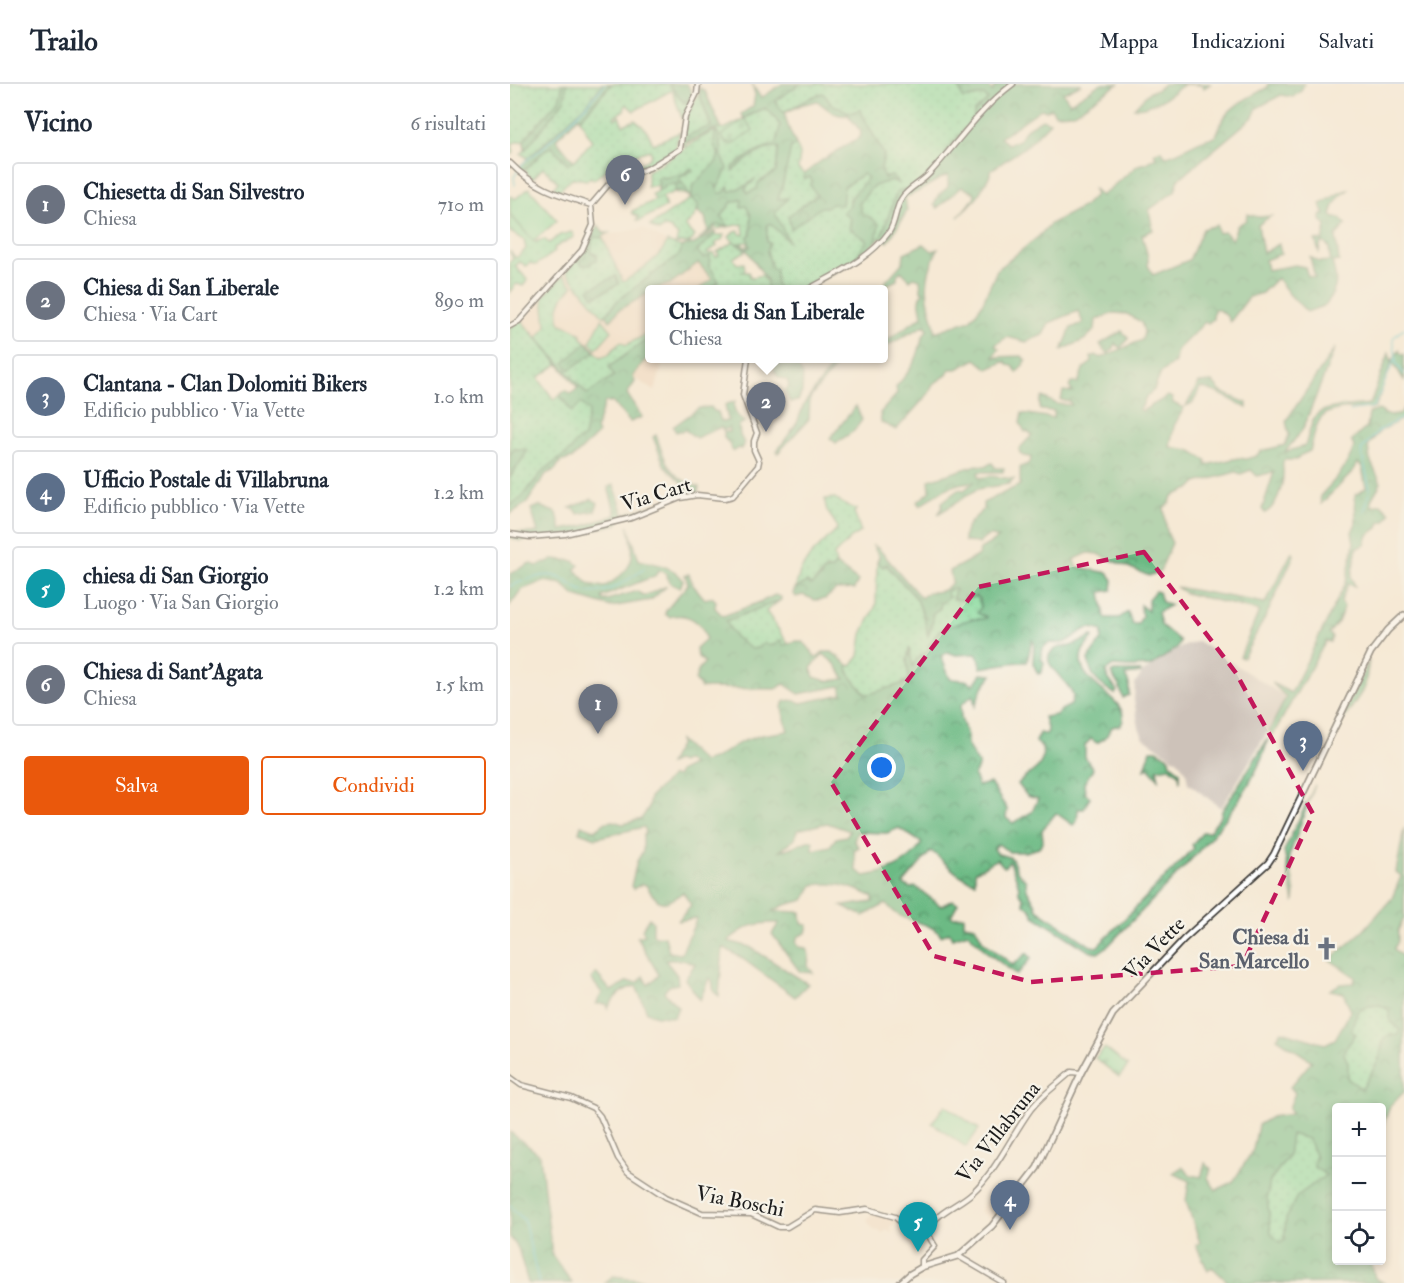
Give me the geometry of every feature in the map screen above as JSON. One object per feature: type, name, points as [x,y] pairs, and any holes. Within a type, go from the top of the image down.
[{"type":"main road","name":"Via Vette","points":[[900,1283],[922,1267],[958,1256],[992,1226],[1037,1168],[1081,1073],[1113,1014],[1184,939],[1268,864],[1371,652],[1404,615]]},
{"type":"street","points":[[510,326],[519,321],[582,250],[593,225],[591,205],[608,185],[649,168],[680,149],[685,117],[697,93],[698,84]]},
{"type":"street","points":[[816,285],[856,262],[882,240],[890,231],[901,198],[927,177],[972,122],[1012,84]]},
{"type":"street","points":[[510,163],[542,188],[591,205]]},
{"type":"street","name":"Via Cart","points":[[510,534],[530,537],[565,534],[631,518],[680,498],[697,495],[725,498],[733,496],[747,481],[759,461],[754,450],[757,434],[743,395],[747,363]]},
{"type":"street","name":"Via Villabruna","points":[[929,1226],[935,1219],[973,1192],[1032,1108],[1071,1072],[1081,1073]]},
{"type":"street","name":"Via Boschi","points":[[510,1077],[520,1085],[571,1098],[593,1108],[600,1116],[618,1158],[628,1172],[653,1189],[702,1214],[751,1214],[779,1227],[790,1226],[815,1210],[840,1214],[867,1209],[895,1217],[910,1230],[929,1226]]},
{"type":"street","points":[[922,1267],[922,1260],[935,1246],[928,1233],[929,1226]]},
{"type":"street","points":[[958,1256],[1004,1283]]},
{"type":"highlighted area","points":[[1144,552],[1236,673],[1313,814],[1242,966],[1031,982],[934,956],[831,782],[978,587]]},
{"type":"shaded area","points":[[643,228],[670,244],[681,246],[717,285],[645,285],[645,363],[663,363],[655,391],[636,379],[626,394],[603,403],[598,410],[521,320],[581,254],[588,239]]},
{"type":"shaded area","points":[[1198,641],[1284,696],[1283,704],[1270,728],[1221,808],[1188,783],[1186,771],[1178,761],[1143,737],[1134,700],[1135,684],[1143,672],[1177,649]]},
{"type":"shaded area","points":[[988,1198],[1005,1207],[992,1224],[988,1221],[989,1218],[979,1211]]},
{"type":"shaded area","points":[[873,1211],[898,1221],[889,1228],[894,1231],[891,1233],[887,1229],[882,1234],[878,1230],[875,1231],[867,1221]]},
{"type":"green space","points":[[510,84],[603,84],[587,104],[528,158],[521,154],[525,150],[524,141],[512,143],[514,153],[510,155]]},
{"type":"green space","points":[[563,84],[567,84],[564,101],[525,150],[524,140],[559,100]]},
{"type":"green space","points":[[603,84],[611,84],[580,119],[578,117],[556,139],[574,161],[568,164],[552,147],[546,149],[525,170],[521,171],[518,168],[587,104]]},
{"type":"green space","points":[[612,84],[671,84],[684,103],[693,95],[682,119],[672,90],[634,111],[626,104],[624,110],[614,117],[615,119],[619,116],[623,125],[635,120],[646,130],[653,144],[680,132],[675,150],[636,172],[633,167],[649,159],[650,150],[614,161],[614,164],[593,180],[591,177],[587,180],[572,178],[558,192],[552,190],[558,182],[543,168],[532,179],[525,170],[546,149],[552,147],[568,164],[574,161],[592,141],[580,119]]},
{"type":"green space","points":[[669,84],[687,84],[693,95],[684,103]]},
{"type":"green space","points":[[752,84],[761,98],[782,84],[800,84],[775,101],[783,112],[823,93],[832,104],[850,113],[860,110],[884,155],[881,168],[884,178],[892,176],[900,184],[891,180],[872,187],[859,204],[863,215],[879,224],[876,242],[854,262],[812,285],[808,285],[853,261],[867,241],[849,228],[851,219],[843,212],[850,205],[850,199],[868,178],[863,174],[844,187],[842,205],[831,204],[821,207],[791,229],[788,216],[817,195],[810,185],[812,181],[810,177],[804,179],[804,174],[860,137],[861,132],[848,115],[836,114],[817,101],[801,105],[785,113],[796,146],[791,147],[778,199],[788,198],[775,213],[789,242],[770,223],[767,225],[767,242],[770,243],[767,251],[772,269],[776,269],[777,285],[767,285],[767,280],[746,249],[750,247],[748,237],[751,234],[751,215],[746,206],[741,207],[742,199],[731,203],[721,217],[729,226],[715,225],[708,232],[705,217],[698,212],[698,204],[681,190],[675,192],[676,184],[665,185],[658,191],[659,181],[656,180],[660,176],[663,178],[683,174],[691,168],[693,170],[681,177],[678,183],[682,182],[692,196],[692,187],[717,161],[719,154],[714,145],[715,131],[718,133],[722,150],[720,152],[728,168],[718,187],[716,186],[719,193],[724,193],[728,187],[729,192],[745,186],[756,178],[745,189],[748,193],[757,189],[758,183],[776,172],[779,147],[760,152],[733,171],[733,167],[753,153],[777,143],[780,125],[765,108],[743,118],[741,114],[753,106],[755,95]]},
{"type":"green space","points":[[800,84],[958,84],[963,99],[985,95],[988,100],[974,112],[974,118],[945,153],[945,158],[915,189],[897,192],[881,238],[876,242],[879,224],[862,215],[859,204],[872,187],[891,180],[892,176],[884,178],[881,168],[884,155],[860,110],[850,113],[813,96],[801,105],[783,112],[775,101]]},
{"type":"green space","points":[[958,84],[988,84],[992,92],[999,84],[1082,84],[1063,93],[1070,103],[1100,84],[1118,84],[1074,113],[1055,114],[1051,108],[1046,111],[1041,109],[1000,138],[1008,144],[1019,140],[1027,128],[1042,119],[1050,122],[1028,145],[990,171],[976,199],[958,217],[974,198],[975,193],[962,187],[937,208],[934,205],[938,196],[948,187],[948,175],[905,197],[907,211],[888,242],[881,238],[897,191],[914,188],[945,158],[945,153],[974,118],[974,112],[988,100],[984,95],[963,99]]},
{"type":"green space","points":[[1164,84],[1185,84],[1162,100],[1145,107],[1134,108],[1150,91],[1157,90]]},
{"type":"green space","points":[[1185,84],[1210,84],[1204,88],[1202,85]]},
{"type":"green space","points":[[1268,84],[1304,84],[1301,91],[1293,97],[1281,95],[1257,108],[1253,117],[1179,179],[1175,191],[1149,210],[1153,230],[1142,235],[1148,265],[1153,275],[1189,260],[1203,229],[1217,225],[1218,233],[1225,232],[1232,240],[1237,226],[1246,220],[1247,214],[1258,217],[1271,216],[1258,225],[1263,253],[1279,244],[1281,254],[1265,260],[1267,270],[1295,265],[1305,267],[1308,276],[1315,278],[1310,257],[1319,262],[1330,261],[1329,247],[1321,243],[1319,252],[1315,240],[1323,241],[1326,226],[1321,220],[1321,215],[1325,215],[1320,204],[1348,190],[1337,201],[1331,215],[1334,218],[1340,218],[1346,224],[1336,236],[1339,261],[1332,262],[1336,280],[1334,289],[1326,305],[1307,312],[1277,278],[1262,293],[1249,297],[1230,322],[1224,313],[1214,309],[1213,319],[1208,323],[1205,322],[1177,350],[1175,362],[1161,373],[1154,390],[1147,396],[1140,410],[1168,396],[1172,398],[1173,403],[1184,408],[1174,426],[1170,447],[1190,450],[1206,460],[1206,465],[1238,458],[1246,459],[1256,456],[1261,451],[1285,445],[1289,435],[1286,421],[1335,348],[1303,429],[1285,452],[1305,446],[1314,418],[1323,411],[1370,404],[1389,353],[1392,361],[1399,350],[1401,354],[1404,354],[1404,380],[1392,362],[1375,408],[1343,409],[1322,417],[1310,451],[1301,455],[1297,460],[1284,460],[1280,491],[1276,502],[1265,513],[1262,509],[1274,472],[1257,476],[1251,470],[1241,474],[1236,472],[1196,483],[1190,489],[1172,496],[1170,503],[1164,508],[1167,532],[1172,543],[1160,571],[1149,576],[1098,554],[1088,553],[1073,560],[1078,567],[1108,573],[1113,580],[1112,590],[1101,592],[1105,618],[1119,618],[1128,612],[1132,624],[1138,624],[1142,616],[1140,605],[1148,611],[1148,599],[1155,591],[1159,592],[1162,602],[1171,605],[1158,612],[1161,625],[1180,641],[1177,648],[1151,666],[1113,666],[1106,671],[1117,691],[1115,694],[1097,680],[1090,666],[1088,659],[1102,639],[1102,631],[1095,629],[1084,630],[1062,643],[1047,644],[1043,648],[1041,659],[1044,662],[1042,673],[1038,674],[1033,663],[1034,642],[1032,640],[1027,662],[980,668],[980,661],[976,654],[956,655],[948,652],[941,656],[950,679],[965,680],[974,684],[981,674],[992,675],[982,688],[975,706],[973,695],[961,705],[961,718],[967,736],[967,745],[979,765],[974,776],[978,786],[990,783],[1007,809],[1006,818],[1013,823],[1032,812],[1038,799],[1027,796],[1018,784],[1042,761],[1042,747],[1036,742],[1039,733],[1048,732],[1044,717],[1056,715],[1071,705],[1073,695],[1050,665],[1050,654],[1058,648],[1073,645],[1092,636],[1093,638],[1083,651],[1081,664],[1094,683],[1120,707],[1123,716],[1121,725],[1112,727],[1105,738],[1097,743],[1091,739],[1085,745],[1085,757],[1093,769],[1084,783],[1085,793],[1090,797],[1084,809],[1078,809],[1077,821],[1073,825],[1056,813],[1042,830],[1043,841],[1039,848],[1025,852],[1009,852],[998,844],[994,849],[998,854],[1012,859],[1017,871],[1026,881],[1027,889],[1037,909],[1091,946],[1097,947],[1194,848],[1192,845],[1203,832],[1209,832],[1268,739],[1258,767],[1243,794],[1223,822],[1176,876],[1108,946],[1098,953],[1089,951],[1034,916],[1024,904],[1023,897],[1019,893],[1010,862],[1004,867],[997,859],[975,872],[975,882],[957,873],[931,851],[903,884],[910,888],[916,887],[941,906],[952,900],[958,903],[951,916],[964,916],[964,924],[975,926],[983,941],[1013,965],[1027,953],[1031,958],[1017,975],[988,953],[968,933],[952,938],[949,932],[941,936],[927,925],[902,917],[886,904],[863,916],[842,906],[873,902],[873,897],[844,886],[822,884],[813,885],[804,900],[772,911],[801,912],[802,924],[808,925],[806,933],[799,936],[796,941],[799,947],[806,948],[809,955],[808,966],[813,973],[800,972],[772,934],[779,923],[751,926],[728,941],[750,947],[808,984],[795,997],[723,947],[719,996],[714,992],[712,980],[709,978],[700,1000],[685,979],[695,964],[683,960],[665,960],[677,975],[678,984],[669,986],[664,992],[678,1007],[674,1017],[656,1016],[647,1012],[636,986],[619,994],[608,1008],[607,1004],[596,1004],[602,993],[591,979],[596,973],[611,991],[626,982],[639,982],[643,976],[648,985],[659,975],[637,937],[645,935],[642,929],[649,918],[653,922],[653,934],[656,937],[665,936],[669,952],[681,954],[697,918],[678,921],[691,905],[683,892],[663,902],[655,897],[646,885],[642,884],[633,889],[631,886],[637,861],[643,851],[643,837],[646,832],[644,827],[596,838],[579,832],[581,825],[595,830],[606,822],[613,821],[623,824],[641,819],[648,809],[650,797],[672,776],[677,777],[678,772],[692,765],[686,760],[669,764],[679,745],[679,740],[703,762],[715,758],[741,742],[761,735],[788,731],[782,709],[785,702],[792,700],[801,703],[843,694],[840,686],[799,694],[784,684],[776,689],[701,688],[695,680],[699,669],[705,662],[696,653],[696,648],[706,639],[704,633],[693,619],[682,616],[669,617],[665,614],[688,584],[685,575],[689,574],[693,585],[705,599],[712,597],[716,601],[715,608],[723,616],[775,595],[781,597],[781,600],[726,621],[734,636],[751,649],[758,648],[764,643],[772,646],[781,640],[782,645],[800,641],[816,658],[823,652],[832,652],[848,665],[849,674],[866,695],[904,683],[909,679],[907,661],[909,648],[913,666],[916,660],[928,651],[939,630],[971,619],[986,617],[977,613],[981,607],[980,599],[976,596],[970,598],[965,596],[964,601],[953,599],[955,589],[953,588],[946,592],[949,597],[932,614],[933,621],[928,636],[917,599],[886,564],[883,567],[877,562],[879,557],[873,546],[878,548],[921,598],[928,592],[947,588],[952,582],[950,571],[979,555],[980,549],[999,538],[988,536],[979,544],[964,541],[967,527],[983,510],[983,503],[1020,485],[1020,467],[1030,463],[1031,457],[1022,455],[1019,449],[1032,435],[1025,432],[1020,423],[1022,413],[1054,418],[1054,411],[1040,410],[1040,401],[1043,397],[1057,404],[1072,405],[1070,402],[1061,400],[1063,391],[1073,392],[1069,387],[1071,383],[1078,383],[1083,369],[1092,362],[1091,357],[1096,355],[1101,358],[1142,340],[1144,332],[1141,322],[1127,314],[1114,313],[1096,320],[1095,330],[1084,340],[1062,350],[1071,328],[1083,323],[1078,311],[1049,323],[1043,335],[1026,342],[1007,337],[995,345],[999,349],[993,357],[1022,356],[1026,361],[1017,373],[1013,366],[1007,365],[1006,361],[988,369],[976,359],[957,369],[950,369],[947,375],[933,384],[929,393],[896,430],[881,422],[880,413],[897,394],[896,387],[913,365],[922,338],[928,329],[925,325],[888,345],[888,340],[922,316],[919,299],[923,293],[920,279],[914,277],[910,280],[901,271],[897,275],[897,280],[883,285],[903,262],[904,253],[924,244],[932,251],[938,249],[929,271],[927,285],[935,332],[970,320],[981,306],[997,270],[1039,236],[1050,224],[1084,206],[1096,194],[1093,188],[1101,196],[1138,165],[1156,157],[1154,153],[1161,150],[1166,156],[1201,140],[1215,137],[1230,110],[1268,87]],"holes":[[[823,654],[835,664],[845,679],[827,681],[814,677],[811,668]],[[827,823],[850,831],[846,836],[836,838],[830,846],[813,850],[813,842],[810,840],[778,852],[795,839],[797,830]],[[899,828],[922,843],[905,862],[882,872],[865,876],[856,870],[854,850],[859,847],[854,841],[857,832],[887,833]]]},
{"type":"green space","points":[[699,87],[705,91],[722,129],[715,129],[687,143],[688,135],[711,126]]},
{"type":"green space","points":[[699,93],[711,127],[688,135],[685,146],[682,144],[686,117]]},
{"type":"green space","points":[[765,108],[780,125],[776,172],[759,182],[757,189],[748,193],[729,192],[729,188],[719,194],[715,185],[720,152],[718,133],[715,129],[724,129]]},
{"type":"green space","points":[[745,119],[753,130],[731,145],[729,142],[727,144],[721,136]]},
{"type":"green space","points":[[715,131],[719,162],[692,196],[674,192],[655,200],[652,194],[658,191],[658,185],[647,187],[647,171]]},
{"type":"green space","points":[[795,142],[800,154],[798,169],[804,174],[804,178],[810,177],[811,185],[817,195],[788,216],[830,204],[842,194],[844,187],[863,174],[868,178],[850,199],[850,228],[868,240],[853,261],[810,285],[777,285],[776,270],[772,270],[767,251],[767,225],[782,187],[791,147]]},
{"type":"green space","points":[[529,188],[557,221],[533,241],[510,214],[510,197],[515,199]]},
{"type":"green space","points":[[662,197],[666,207],[639,221],[637,220],[639,217],[632,213],[632,211]]},
{"type":"green space","points":[[690,199],[699,204],[694,217],[685,226],[694,236],[693,240],[688,242],[691,243],[676,243],[678,236],[670,228],[664,227],[659,231],[650,226]]},
{"type":"green space","points":[[742,199],[751,215],[750,247],[746,249],[738,244],[748,247],[748,242],[735,243],[746,251],[733,258],[737,264],[744,263],[745,270],[742,272],[749,272],[750,278],[762,275],[768,285],[715,285],[719,282],[709,265],[696,251],[715,235],[724,235],[724,238],[715,244],[717,246],[707,253],[713,253],[716,257],[719,255],[717,252],[734,242],[729,237],[734,232],[739,231],[744,235],[743,224],[717,229],[715,227],[699,239],[715,225],[728,226],[721,217],[731,203]]},
{"type":"green space","points":[[510,212],[535,242],[544,239],[549,243],[560,235],[572,232],[574,237],[554,248],[555,252],[536,265],[530,263],[526,266],[520,262],[515,266],[528,280],[523,286],[517,284],[514,286],[510,292],[510,262],[513,259],[510,251],[516,258],[526,249],[524,240],[510,232]]},
{"type":"green space","points":[[598,225],[604,233],[609,233],[601,238],[593,237],[591,252],[597,255],[597,260],[591,262],[591,265],[582,265],[579,261],[585,257],[587,244]]},
{"type":"green space","points":[[715,232],[715,235],[697,251],[703,258],[710,256],[709,265],[719,282],[717,284],[704,285],[712,279],[698,263],[670,284],[645,285],[645,295],[619,310],[610,321],[606,315],[617,301],[680,254],[682,246],[694,244]]},
{"type":"green space","points":[[602,236],[623,282],[654,260],[667,242],[682,247],[680,254],[617,301],[604,317],[566,272],[581,254],[588,239]]},
{"type":"green space","points":[[563,275],[573,286],[560,303],[558,314],[561,324],[581,334],[581,337],[601,357],[609,354],[616,346],[618,347],[617,344],[622,342],[626,345],[645,335],[645,343],[609,367],[615,375],[587,395],[537,338],[546,326],[543,297]]},
{"type":"green space","points":[[616,276],[619,284],[594,297],[589,289]]},
{"type":"green space","points":[[602,319],[612,331],[596,349],[590,342]]},
{"type":"green space","points":[[521,320],[558,364],[538,378],[554,400],[560,395],[572,412],[581,402],[590,411],[584,437],[543,471],[521,498],[510,505],[510,478],[528,450],[514,449],[510,455],[510,327]]},
{"type":"green space","points":[[1122,331],[1128,340],[1120,348],[1115,343],[1114,348],[1108,353],[1104,351],[1100,344]]},
{"type":"green space","points":[[532,332],[587,394],[614,376],[609,367],[645,341],[645,361],[633,376],[635,382],[627,394],[642,417],[630,422],[612,402],[605,402],[596,428],[598,434],[573,458],[560,462],[555,470],[546,474],[527,503],[510,514],[510,505],[521,498],[543,471],[584,437],[589,411],[581,403],[572,412],[560,395],[566,390],[571,394],[578,388]]},
{"type":"green space","points":[[587,342],[595,352],[569,370],[564,363]]},
{"type":"green space","points":[[795,363],[803,374],[802,392],[798,401],[790,402],[785,391],[789,386],[787,380],[778,377],[774,370],[775,364]]},
{"type":"green space","points":[[834,363],[839,363],[810,398],[809,419],[778,453],[777,451],[797,423],[804,404]]},
{"type":"green space","points":[[1212,382],[1221,392],[1247,403],[1247,408],[1217,393],[1200,388],[1193,403],[1186,406],[1199,383]]},
{"type":"green space","points":[[735,401],[736,413],[745,422],[739,425],[744,443],[741,449],[733,452],[724,438],[724,432],[729,432],[729,428],[723,430],[721,427],[696,438],[685,430],[676,432],[673,427],[699,408],[711,407],[718,412],[721,421],[728,421],[725,405]]},
{"type":"green space","points":[[856,406],[862,420],[854,431],[836,443],[830,438]]},
{"type":"green space","points":[[1404,408],[1404,418],[1380,431],[1368,446],[1370,460],[1381,483],[1371,500],[1372,506],[1381,504],[1390,513],[1385,521],[1380,522],[1378,528],[1368,535],[1365,545],[1357,548],[1351,577],[1355,586],[1348,584],[1341,601],[1344,607],[1338,622],[1329,633],[1332,637],[1330,642],[1326,641],[1273,735],[1269,731],[1286,697],[1272,683],[1291,693],[1346,582],[1354,543],[1352,532],[1356,523],[1355,495],[1366,488],[1362,467],[1358,463],[1352,473],[1321,504],[1320,496],[1344,468],[1354,447],[1351,441],[1367,427],[1369,413],[1379,410],[1387,415],[1400,414]]},
{"type":"green space","points":[[656,435],[670,468],[681,479],[699,487],[698,492],[689,493],[676,488],[688,488],[665,467],[653,437]]},
{"type":"green space","points":[[514,449],[528,450],[510,478],[510,455]]},
{"type":"green space","points":[[992,463],[996,468],[1004,468],[1003,472],[978,472],[979,478],[990,476],[1014,479],[1009,484],[978,489],[938,514],[942,508],[942,502],[959,489],[964,490],[974,482],[966,482],[946,489],[920,506],[917,502],[930,492],[929,480],[977,465],[985,466]]},
{"type":"green space","points":[[614,485],[624,514],[668,501],[624,517],[617,524],[574,535],[519,541],[510,537],[510,532],[538,532],[531,509],[539,506],[557,513],[561,530],[583,526],[616,515],[608,487]]},
{"type":"green space","points":[[835,498],[857,509],[854,512],[861,532],[851,538],[834,555],[836,564],[832,569],[826,569],[811,586],[807,582],[795,589],[800,571],[810,556],[837,529],[825,505],[825,499]]},
{"type":"green space","points":[[592,499],[598,503],[595,511],[578,514],[576,510],[570,508]]},
{"type":"green space","points":[[628,525],[639,560],[664,566],[675,572],[683,580],[680,588],[671,584],[665,573],[659,570],[655,576],[602,597],[603,600],[607,600],[637,591],[644,596],[667,586],[651,600],[611,607],[575,596],[562,584],[544,581],[521,590],[510,605],[510,574],[530,563],[537,566],[554,559],[574,561],[579,565],[575,569],[589,584],[604,587],[614,581],[631,562],[632,546]]},
{"type":"green space","points":[[1292,552],[1294,555],[1268,612],[1243,658],[1240,657],[1259,611],[1185,593],[1176,587],[1265,603]]},
{"type":"green space","points":[[877,562],[883,567],[885,564],[917,599],[927,628],[932,614],[940,608],[946,593],[953,588],[955,589],[953,598],[976,596],[986,617],[971,619],[930,644],[929,651],[921,655],[913,667],[909,650],[907,661],[909,679],[894,687],[866,695],[849,674],[848,665],[851,666],[859,656],[862,634],[876,605]]},
{"type":"green space","points":[[836,564],[858,581],[854,589],[836,590],[825,599],[815,600],[803,595],[796,597],[793,593],[795,589],[807,582],[811,585],[821,577],[823,572],[832,569]]},
{"type":"green space","points":[[781,600],[766,611],[789,645],[782,645],[782,641],[771,646],[751,649],[734,636],[725,621]]},
{"type":"green space","points":[[1369,660],[1365,687],[1330,741]]},
{"type":"green space","points":[[1140,671],[1141,673],[1125,675],[1129,684],[1129,695],[1123,698],[1111,673]]},
{"type":"green space","points":[[1151,750],[1157,750],[1170,758],[1171,764],[1180,771],[1180,782],[1179,774],[1169,767],[1157,769],[1159,779],[1148,767],[1145,769]]},
{"type":"green space","points":[[1315,785],[1289,856],[1295,893],[1294,903],[1284,851]]},
{"type":"green space","points":[[1404,828],[1404,917],[1394,949],[1404,956],[1404,1092],[1390,1106],[1386,1118],[1386,1103],[1332,1103],[1332,1230],[1329,1234],[1332,1237],[1332,1265],[1372,1265],[1375,1278],[1384,1283],[1229,1283],[1212,1267],[1208,1271],[1196,1245],[1200,1243],[1186,1201],[1189,1181],[1173,1173],[1182,1167],[1191,1175],[1201,1177],[1205,1163],[1211,1169],[1208,1178],[1216,1190],[1233,1182],[1253,1150],[1258,1125],[1271,1117],[1292,1114],[1289,1108],[1295,1093],[1290,1087],[1312,1061],[1277,1038],[1282,1031],[1325,1044],[1335,1039],[1351,1011],[1343,993],[1330,990],[1340,984],[1354,983],[1355,977],[1330,960],[1364,930],[1392,898],[1401,876],[1396,872]],"holes":[[[1380,1005],[1389,1010],[1389,1019],[1400,1030],[1397,1036],[1391,1034],[1384,1038],[1379,1060],[1362,1089],[1348,1079],[1348,1063],[1343,1052],[1356,1034],[1351,1031],[1357,1012],[1368,1006]],[[1291,1134],[1308,1139],[1315,1155],[1314,1167],[1326,1175],[1297,1196],[1286,1219],[1284,1241],[1279,1242],[1271,1233],[1267,1196],[1270,1181],[1288,1156]]]},
{"type":"green space","points":[[1380,1005],[1390,1010],[1389,1019],[1400,1030],[1397,1036],[1384,1038],[1379,1060],[1362,1089],[1348,1079],[1348,1063],[1343,1052],[1356,1034],[1351,1031],[1357,1012],[1367,1006]]},
{"type":"green space","points":[[1105,1048],[1128,1066],[1119,1077],[1095,1058]]},
{"type":"green space","points":[[945,1105],[979,1129],[966,1147],[932,1123]]},
{"type":"green space","points":[[510,1132],[540,1155],[552,1255],[572,1283],[528,1283],[518,1248],[510,1237]]},
{"type":"green space","points":[[1291,1134],[1308,1139],[1315,1155],[1314,1167],[1326,1175],[1286,1219],[1284,1241],[1278,1242],[1271,1233],[1267,1196],[1270,1181],[1288,1156]]},
{"type":"green space","points":[[613,1276],[674,1283],[604,1283]]},
{"type":"waterway","points":[[515,185],[514,177],[523,163],[545,146],[605,84]]},
{"type":"waterway","points":[[1404,328],[1393,338],[1397,365],[1404,374]]},
{"type":"waterway","points":[[1350,411],[1374,407],[1395,359]]},
{"type":"waterway","points":[[1364,512],[1370,490],[1361,450],[1379,431],[1404,417]]},
{"type":"waterway","points":[[510,586],[532,578],[550,575],[562,578],[580,590],[597,592],[614,587],[644,569]]},
{"type":"waterway","points":[[510,1206],[524,1220],[539,1283]]},
{"type":"place","name":"Chiesa di Sant'Agata","points":[[625,205]]},
{"type":"place","name":"Chiesa di San Liberale","points":[[766,432]]},
{"type":"place","name":"Chiesetta di San Silvestro","points":[[598,734]]},
{"type":"place","name":"Clantana - Clan Dolomiti Bikers","points":[[1303,771]]},
{"type":"place","name":"Chiesa di San Marcello","points":[[1327,949]]},
{"type":"place","name":"Ufficio Postale di Villabruna","points":[[1010,1230]]},
{"type":"place","name":"chiesa di San Giorgio","points":[[918,1252]]}]
